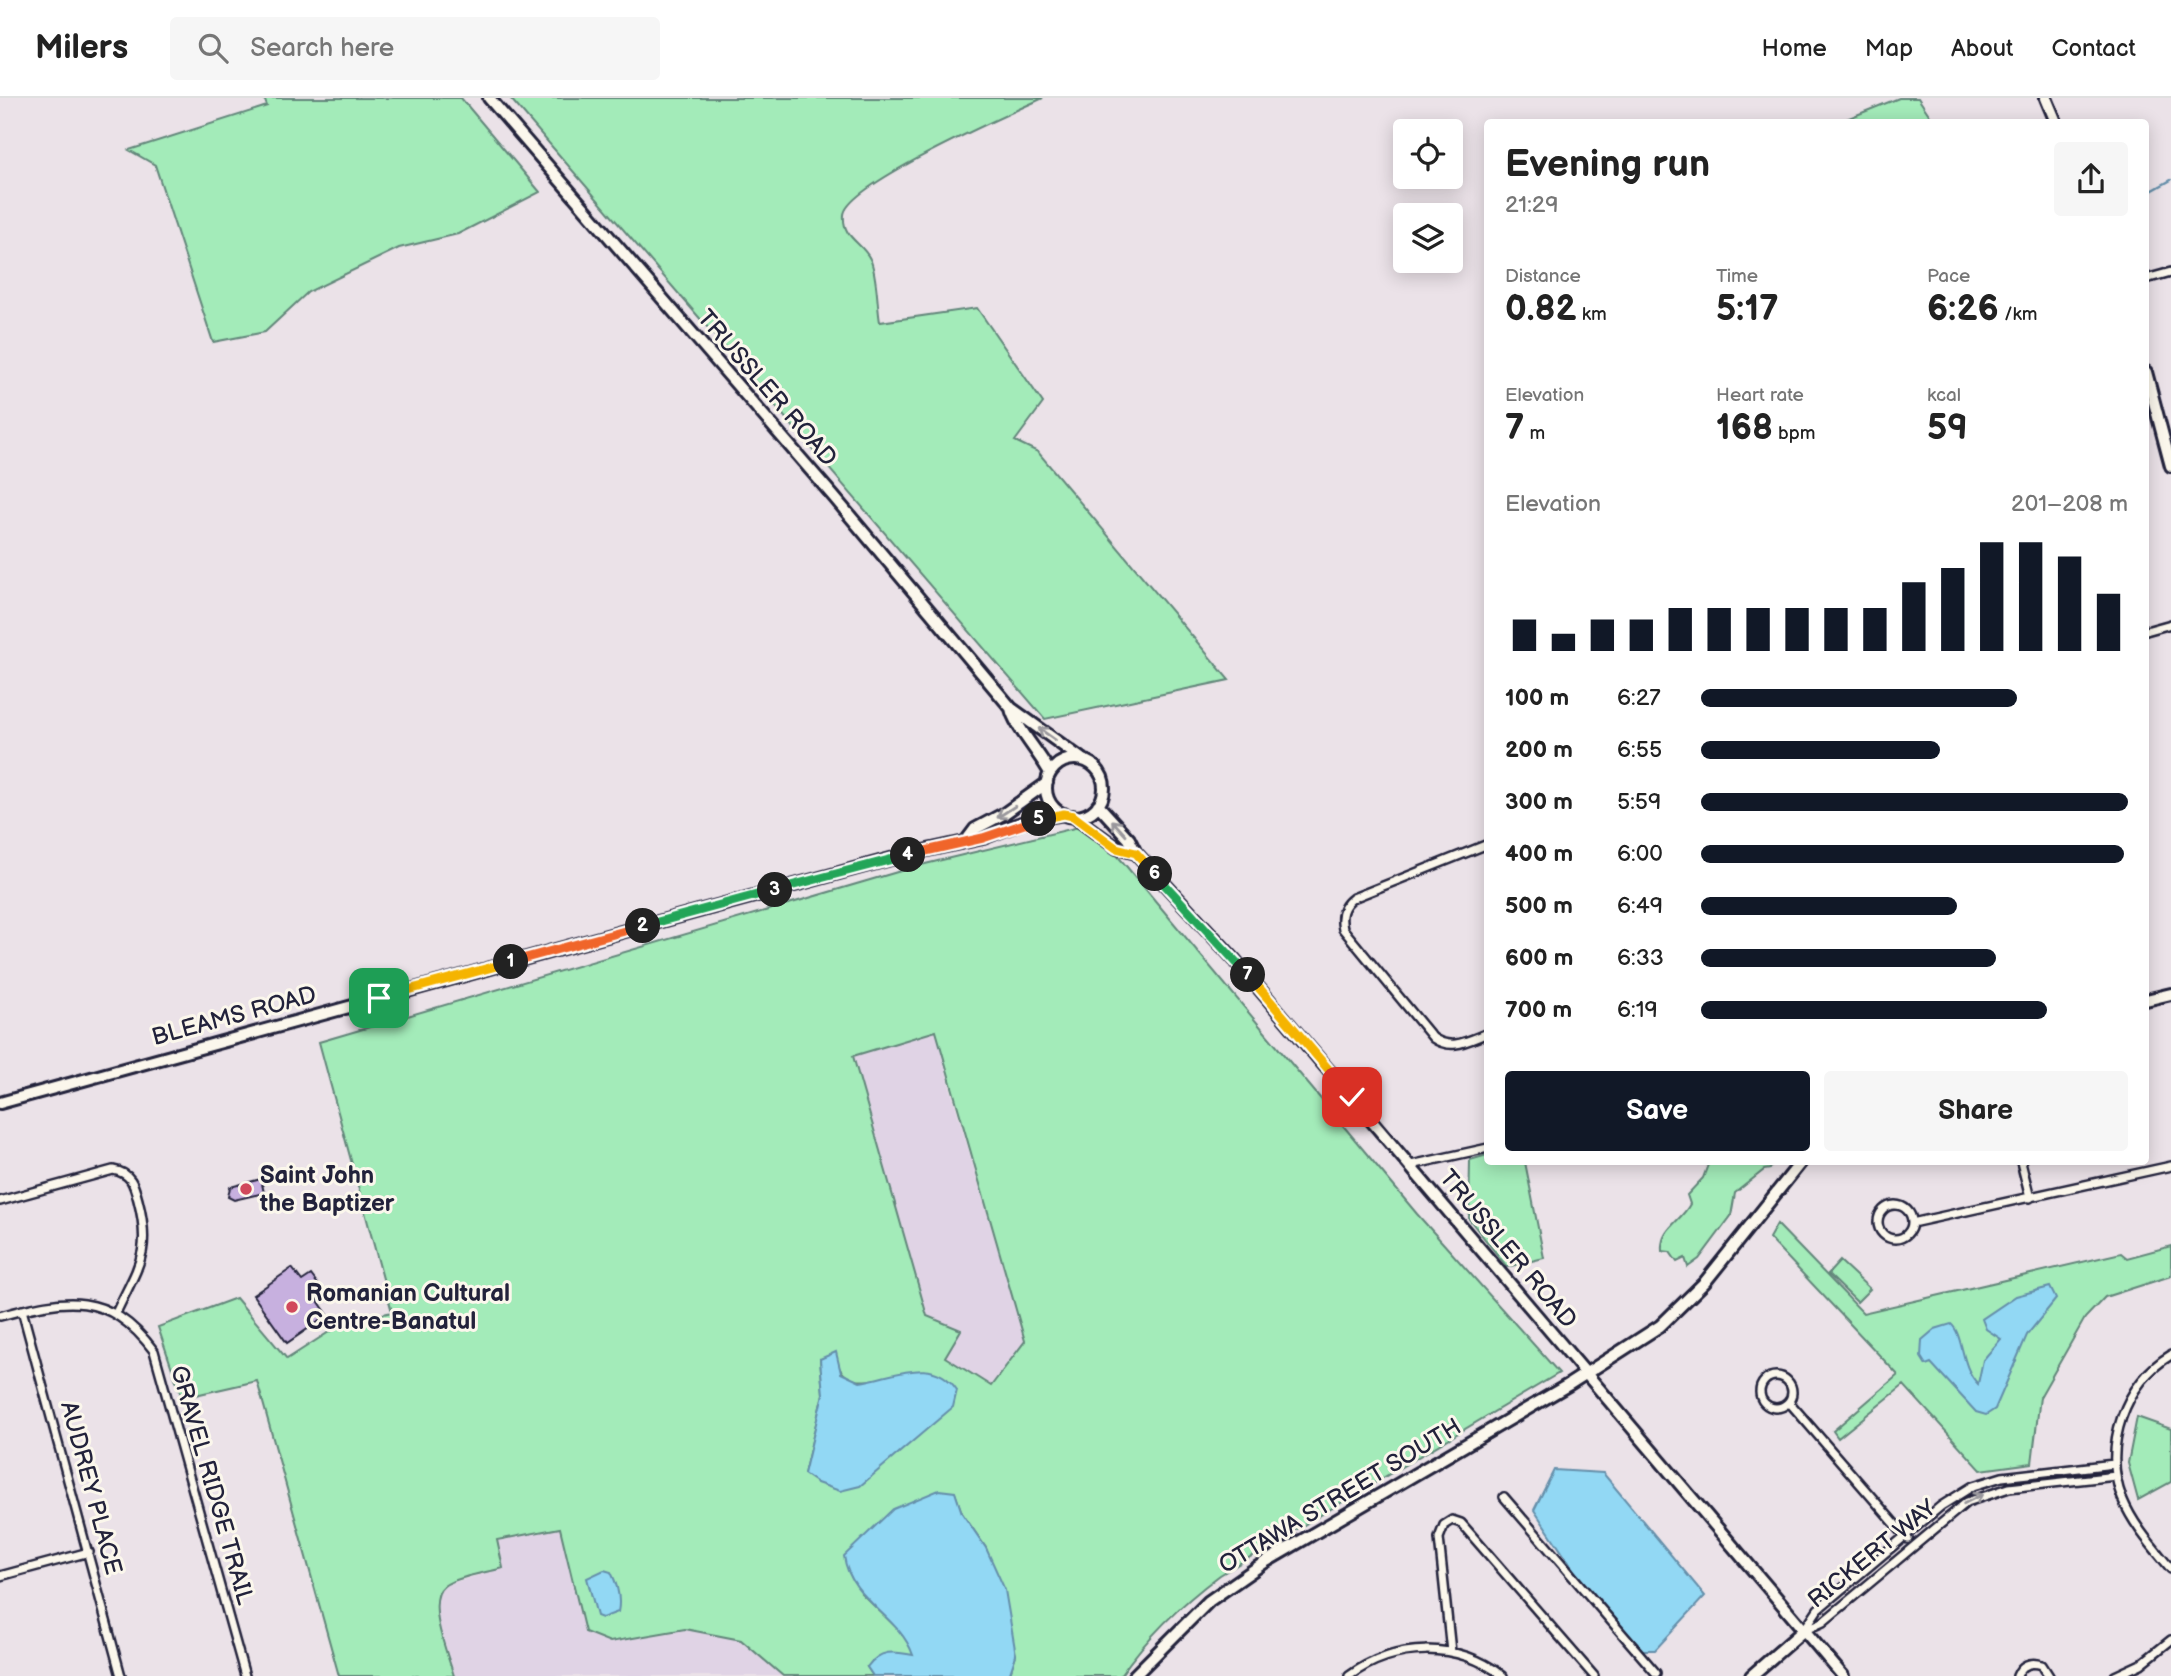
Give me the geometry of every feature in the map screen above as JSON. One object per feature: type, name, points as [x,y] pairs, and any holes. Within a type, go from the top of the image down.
[{"type":"main road","name":"TRUSSLER ROAD","points":[[489,98],[834,497],[1011,708],[1083,760]]},
{"type":"main road","points":[[2046,98],[2055,119]]},
{"type":"main road","points":[[2149,383],[2171,466]]},
{"type":"main road","name":"TRUSSLER ROAD","points":[[1011,708],[1012,718],[1038,749],[1049,778]]},
{"type":"main road","points":[[1083,760],[1098,770],[1103,778],[1103,797],[1098,805],[1083,816],[1069,815],[1050,801],[1049,778],[1064,761],[1083,760]]},
{"type":"main road","name":"BLEAMS ROAD","points":[[966,841],[975,829],[1004,813],[1049,778]]},
{"type":"main road","name":"TRUSSLER ROAD","points":[[1098,805],[1129,839],[1136,853],[1234,959],[1411,1165],[1843,1676]]},
{"type":"main road","name":"TRUSSLER ROAD","points":[[1069,815],[1116,848],[1136,853]]},
{"type":"main road","name":"BLEAMS ROAD","points":[[0,1103],[625,930],[983,838],[1029,820],[1069,815]]},
{"type":"main road","points":[[2149,999],[2171,994]]},
{"type":"main road","points":[[1585,1374],[1645,1337],[1687,1302],[1799,1165]]},
{"type":"main road","name":"OTTAWA STREET SOUTH","points":[[1134,1676],[1209,1601],[1265,1562],[1585,1374]]},
{"type":"main road","points":[[1751,1676],[1804,1630]]},
{"type":"street","points":[[2149,278],[2171,272]]},
{"type":"street","points":[[2149,630],[2171,624]]},
{"type":"street","points":[[1484,846],[1353,898],[1345,905],[1342,917],[1343,929],[1433,1038],[1443,1045],[1457,1045],[1484,1035]]},
{"type":"street","points":[[1411,1165],[1484,1149]]},
{"type":"street","points":[[2022,1165],[2030,1198]]},
{"type":"street","points":[[1912,1223],[2171,1166]]},
{"type":"street","points":[[0,1201],[113,1170],[127,1175],[134,1185],[146,1240],[137,1269],[116,1313]]},
{"type":"street","points":[[1893,1205],[1909,1212],[1912,1223],[1906,1235],[1894,1240],[1882,1234],[1877,1221],[1882,1210],[1893,1205]]},
{"type":"street","name":"GRAVEL RIDGE TRAIL","points":[[0,1316],[65,1301],[91,1304],[116,1313],[147,1343],[162,1375],[245,1676]]},
{"type":"street","name":"AUDREY PLACE","points":[[22,1310],[121,1676]]},
{"type":"street","points":[[2171,1354],[2147,1374],[2127,1404],[2117,1435],[2115,1464],[2116,1476],[2133,1521],[2171,1569]]},
{"type":"street","points":[[1772,1376],[1786,1379],[1793,1392],[1789,1402],[1777,1408],[1768,1406],[1760,1394],[1762,1384],[1772,1376]]},
{"type":"street","points":[[1789,1402],[1913,1545]]},
{"type":"street","name":"RICKERT WAY","points":[[1804,1630],[1818,1609],[1941,1506],[1973,1486],[2014,1475],[2115,1464]]},
{"type":"street","name":"RICKERT WAY","points":[[1804,1630],[1823,1622],[1967,1502],[1991,1492],[2116,1476]]},
{"type":"street","points":[[1504,1497],[1656,1675]]},
{"type":"street","points":[[1451,1652],[1439,1538],[1444,1525],[1452,1520],[1461,1523],[1594,1676]]},
{"type":"street","points":[[0,1576],[89,1552]]},
{"type":"street","points":[[2115,1676],[2141,1664],[2171,1640]]},
{"type":"street","points":[[1349,1676],[1370,1663],[1401,1652],[1451,1652],[1478,1661],[1503,1676]]},
{"type":"street","points":[[2017,1676],[2020,1669],[2030,1663],[2042,1665],[2049,1676]]},
{"type":"shaded area","points":[[937,1031],[950,1087],[1025,1341],[991,1386],[945,1357],[927,1316],[853,1056]]},
{"type":"shaded area","points":[[561,1527],[610,1642],[685,1629],[741,1640],[783,1676],[454,1676],[435,1610],[436,1596],[445,1585],[503,1568],[497,1541]]},
{"type":"green space","points":[[264,98],[461,98],[540,192],[458,234],[399,248],[308,292],[265,332],[213,342],[155,165],[129,150],[267,106]]},
{"type":"green space","points":[[510,98],[1043,98],[932,151],[871,186],[852,202],[844,215],[844,223],[849,235],[867,253],[872,265],[880,322],[977,308],[1043,403],[1015,441],[1038,452],[1229,680],[1045,719]]},
{"type":"green space","points":[[1899,98],[1918,98],[1932,119],[1846,119]]},
{"type":"green space","points":[[1091,824],[1417,1214],[1559,1373],[1220,1575],[1166,1621],[1120,1676],[1009,1676],[1016,1655],[986,1548],[962,1513],[955,1493],[861,1593],[907,1638],[914,1656],[867,1667],[873,1676],[783,1676],[741,1640],[685,1629],[610,1642],[585,1632],[560,1528],[497,1540],[503,1568],[472,1575],[444,1586],[439,1593],[437,1616],[454,1676],[339,1676],[257,1381],[182,1398],[158,1327],[236,1298],[287,1359],[343,1323],[392,1312],[319,1042],[921,865]],"holes":[[[936,1031],[1025,1341],[991,1386],[945,1357],[961,1330],[927,1316],[853,1056]],[[820,1359],[837,1363],[849,1378],[867,1381],[880,1379],[804,1474],[823,1394]]]},
{"type":"green space","points":[[1484,1156],[1484,1165],[1526,1165],[1544,1258],[1507,1267],[1469,1219],[1470,1160]]},
{"type":"green space","points":[[1708,1165],[1772,1165],[1770,1169],[1764,1170],[1735,1193],[1731,1216],[1699,1259],[1688,1267],[1685,1258],[1677,1262],[1670,1252],[1662,1251],[1662,1243],[1664,1236],[1690,1204],[1687,1195],[1703,1178]]},
{"type":"green space","points":[[1777,1224],[1863,1313],[2121,1253],[2127,1258],[2171,1246],[2171,1276],[2105,1297],[2085,1318],[2040,1397],[2032,1463],[1981,1470],[1904,1385],[1838,1438],[1833,1431],[1898,1375],[1769,1238]]},
{"type":"green space","points":[[1840,1261],[1870,1289],[1857,1302],[1828,1274]]},
{"type":"green space","points":[[2137,1417],[2171,1429],[2171,1482],[2138,1500],[2128,1463]]},
{"type":"water","points":[[2050,1287],[2056,1299],[2027,1335],[1995,1409],[1986,1415],[1976,1412],[1931,1363],[1926,1365],[1921,1357],[1922,1340],[1935,1329],[1951,1324],[1958,1335],[1968,1369],[1978,1384],[1983,1360],[2001,1339],[1986,1329],[1982,1319],[2016,1296]]},
{"type":"water","points":[[836,1352],[841,1373],[860,1382],[925,1370],[947,1379],[957,1390],[953,1407],[860,1486],[840,1491],[817,1483],[804,1474],[823,1394],[820,1359]]},
{"type":"water","points":[[1554,1470],[1603,1473],[1705,1596],[1655,1650],[1642,1650],[1600,1609],[1534,1510]]},
{"type":"water","points":[[939,1490],[955,1492],[962,1513],[986,1548],[1005,1590],[1016,1655],[1009,1676],[873,1676],[867,1667],[882,1654],[913,1655],[897,1629],[855,1584],[844,1556],[893,1509]]},
{"type":"water","points":[[604,1570],[611,1572],[618,1591],[619,1607],[618,1612],[602,1618],[597,1616],[587,1578]]},
{"type":"building","name":"Saint John the Baptizer","points":[[261,1179],[264,1193],[234,1200],[228,1197],[230,1187]]},
{"type":"building","name":"Romanian Cultural Centre-Banatul","points":[[292,1268],[302,1281],[311,1275],[320,1287],[312,1292],[328,1315],[287,1343],[253,1295]]},
{"type":"waterway","points":[[2149,192],[2171,180]]},
{"type":"place","name":"Saint John the Baptizer","points":[[246,1189]]},
{"type":"place","name":"Romanian Cultural Centre-Banatul","points":[[292,1307]]},
{"type":"route","points":[[379,998],[625,930],[983,838],[1029,820],[1064,814],[1073,816],[1116,848],[1136,853],[1234,959],[1352,1097]]}]
